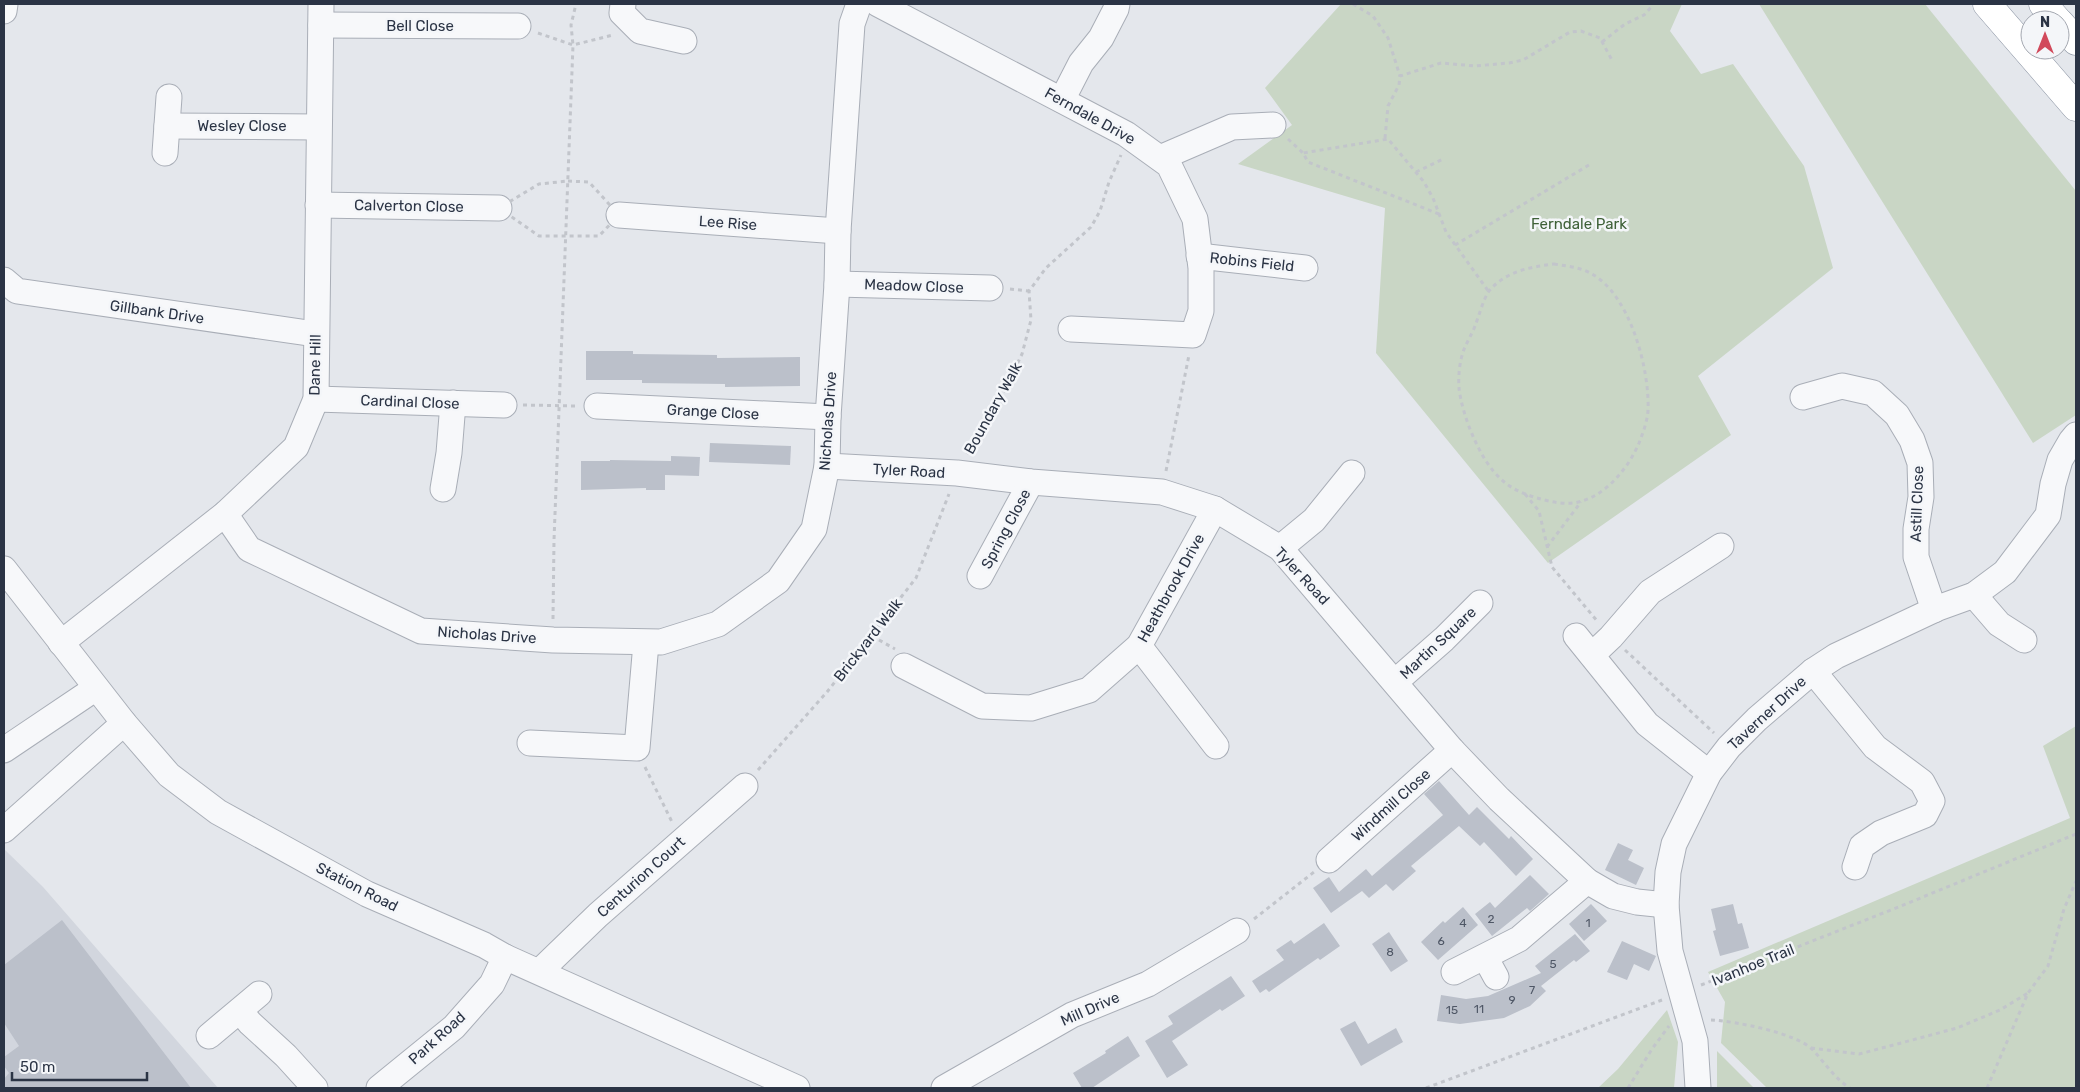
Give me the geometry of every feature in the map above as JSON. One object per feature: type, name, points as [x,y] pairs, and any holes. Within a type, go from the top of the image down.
[{"type":"highway","points":[[1988,4],[2076,107]]},
{"type":"street","points":[[4,11],[5,4]]},
{"type":"street","points":[[623,4],[622,13],[640,31],[684,41]]},
{"type":"street","name":"Nicholas Drive","points":[[225,514],[249,550],[421,631],[553,640],[661,642],[718,624],[778,582],[814,529],[827,466],[838,231],[852,24],[859,4]]},
{"type":"street","name":"Ferndale Drive","points":[[878,4],[911,12],[1062,100],[1130,137],[1169,165],[1195,219],[1199,256],[1200,311],[1193,335]]},
{"type":"street","points":[[1062,100],[1081,63],[1101,38],[1117,4]]},
{"type":"street","name":"Bell Close","points":[[321,14],[518,26]]},
{"type":"street","name":"Dane Hill","points":[[61,643],[225,514],[296,447],[316,399],[315,334],[321,14]]},
{"type":"street","points":[[165,153],[169,97]]},
{"type":"street","points":[[1160,158],[1232,127],[1272,125]]},
{"type":"street","name":"Wesley Close","points":[[167,126],[318,127]]},
{"type":"street","name":"Calverton Close","points":[[318,205],[499,208]]},
{"type":"street","name":"Lee Rise","points":[[619,215],[838,231]]},
{"type":"street","name":"Robins Field","points":[[1199,256],[1305,268]]},
{"type":"street","name":"Gillbank Drive","points":[[4,280],[17,290],[315,334]]},
{"type":"street","name":"Meadow Close","points":[[837,284],[990,288]]},
{"type":"street","points":[[1072,330],[1193,335]]},
{"type":"street","name":"Astill Close","points":[[1803,397],[1842,386],[1873,394],[1897,415],[1912,440],[1920,463],[1916,557],[1934,610]]},
{"type":"street","name":"Cardinal Close","points":[[316,399],[504,405]]},
{"type":"street","points":[[443,488],[449,453],[453,403]]},
{"type":"street","name":"Grange Close","points":[[597,406],[828,417]]},
{"type":"street","name":"Taverner Drive","points":[[1698,1088],[1696,1040],[1670,951],[1666,905],[1668,872],[1674,844],[1709,774],[1729,747],[1757,718],[1813,670],[1836,656],[1934,610],[1974,595],[2005,572],[2048,515],[2053,484],[2060,460],[2071,440],[2076,435]]},
{"type":"street","name":"Tyler Road","points":[[827,466],[957,473],[1031,482],[1162,492],[1215,509],[1280,548],[1452,750],[1499,799],[1587,881],[1613,896],[1637,902],[1666,905]]},
{"type":"street","points":[[1280,548],[1314,520],[1352,473]]},
{"type":"street","name":"Spring Close","points":[[980,576],[1031,482]]},
{"type":"street","name":"Heathbrook Drive","points":[[904,666],[982,706],[1032,708],[1089,690],[1139,646],[1215,509]]},
{"type":"street","points":[[1592,655],[1611,637],[1650,592],[1721,546]]},
{"type":"street","name":"Station Road","points":[[4,569],[124,723],[169,775],[218,812],[366,894],[484,945],[506,957],[797,1088]]},
{"type":"street","points":[[1974,595],[1999,624],[2024,640]]},
{"type":"street","name":"Martin Square","points":[[1395,682],[1444,639],[1480,603]]},
{"type":"street","points":[[1576,636],[1647,724],[1709,774]]},
{"type":"street","points":[[530,743],[637,748],[646,643]]},
{"type":"street","points":[[1139,646],[1216,746]]},
{"type":"street","points":[[1813,670],[1875,747],[1922,782],[1932,801],[1925,815],[1881,833],[1862,846],[1855,867]]},
{"type":"street","points":[[4,750],[96,688]]},
{"type":"street","points":[[4,830],[124,723]]},
{"type":"street","name":"Windmill Close","points":[[1329,860],[1452,750]]},
{"type":"street","name":"Centurion Court","points":[[540,972],[598,915],[683,838],[745,786]]},
{"type":"street","points":[[1454,972],[1490,967],[1519,939],[1587,881]]},
{"type":"street","name":"Mill Drive","points":[[944,1088],[1072,1015],[1148,984],[1238,931]]},
{"type":"street","name":"Park Road","points":[[379,1088],[454,1027],[492,984],[506,957]]},
{"type":"street","points":[[209,1036],[260,994]]},
{"type":"street","points":[[240,1011],[250,1023],[286,1056],[315,1088]]},
{"type":"path","points":[[553,640],[559,406],[573,44],[571,25],[576,4]]},
{"type":"path","points":[[1353,4],[1373,16],[1388,38],[1400,76],[1399,85],[1388,106],[1385,138]]},
{"type":"path","points":[[1602,42],[1625,24],[1644,15],[1652,6],[1651,4]]},
{"type":"path","points":[[518,26],[573,44],[640,31]]},
{"type":"path","points":[[1400,76],[1441,63],[1475,66],[1523,60],[1570,32],[1581,31],[1600,38],[1613,62]]},
{"type":"path","name":"Boundary Walk","points":[[957,473],[979,431],[1004,391],[1022,354],[1031,320],[1029,291],[1046,268],[1091,226],[1100,211],[1109,182],[1130,137]]},
{"type":"path","points":[[1385,138],[1398,150],[1416,172],[1433,198],[1446,232],[1489,292]]},
{"type":"path","points":[[1385,138],[1303,154],[1308,162],[1439,214]]},
{"type":"path","points":[[1416,172],[1443,159]]},
{"type":"path","points":[[1455,245],[1589,165]]},
{"type":"path","points":[[568,181],[589,182],[619,215],[599,236],[539,236],[499,208],[539,184],[568,181]]},
{"type":"path","points":[[1554,264],[1574,267],[1592,273],[1622,305],[1638,341],[1644,365],[1648,410],[1638,447],[1617,478],[1594,497],[1581,502],[1568,503],[1550,501],[1525,494],[1500,478],[1490,466],[1470,431],[1462,406],[1459,387],[1461,365],[1464,347],[1473,332],[1489,292],[1508,276],[1520,269],[1554,264]]},
{"type":"path","points":[[1162,492],[1193,335]]},
{"type":"path","points":[[504,405],[597,406]]},
{"type":"path","name":"Brickyard Walk","points":[[745,786],[827,692],[916,578],[957,473]]},
{"type":"path","points":[[1525,494],[1538,510],[1552,567],[1611,637],[1729,747]]},
{"type":"path","points":[[1546,548],[1581,502]]},
{"type":"path","points":[[637,748],[668,815],[683,838]]},
{"type":"path","name":"Ivanhoe Trail","points":[[1426,1088],[1686,1004],[1901,906],[2076,834]]},
{"type":"path","points":[[1238,931],[1329,860]]},
{"type":"path","points":[[1986,1088],[2028,993],[2048,966],[2064,909],[2076,882]]},
{"type":"path","points":[[1628,1088],[1652,1049],[1686,1004],[1733,1021],[1781,1034],[1811,1048],[1858,1054],[1956,1028],[2000,1010],[2028,993]]},
{"type":"path","points":[[1811,1048],[1842,1084],[1850,1088]]},
{"type":"shaded area","points":[[4,849],[43,887],[218,1088],[4,1088]]},
{"type":"green space","name":"Ferndale Park","points":[[1341,4],[1682,4],[1670,31],[1701,74],[1733,64],[1804,166],[1833,268],[1698,376],[1731,435],[1548,563],[1376,353],[1385,208],[1238,164],[1292,125],[1265,88]]},
{"type":"green space","points":[[1759,4],[1925,4],[2076,191],[2076,415],[2033,443]]},
{"type":"green space","points":[[2076,726],[2076,1088],[1767,1088],[1721,1043],[1725,1002],[1708,972],[2070,818],[2043,746]]},
{"type":"green space","points":[[1667,1010],[1678,1042],[1674,1088],[1598,1088],[1618,1069]]},
{"type":"green space","points":[[1717,1051],[1754,1088],[1717,1088]]},
{"type":"building","points":[[586,351],[633,351],[633,354],[717,355],[717,358],[800,357],[800,386],[725,387],[725,384],[642,383],[642,380],[586,380]]},
{"type":"building","points":[[710,443],[791,446],[790,465],[709,462]]},
{"type":"building","points":[[671,456],[700,457],[699,476],[665,475],[665,490],[646,490],[646,488],[581,490],[581,461],[671,461]]},
{"type":"building","points":[[1439,781],[1469,815],[1477,807],[1509,839],[1511,836],[1533,859],[1516,876],[1484,842],[1480,846],[1459,826],[1411,866],[1416,871],[1393,891],[1386,884],[1369,898],[1362,891],[1331,913],[1313,888],[1329,877],[1339,892],[1366,869],[1372,876],[1443,815],[1424,794]]},
{"type":"building","points":[[1618,843],[1633,850],[1628,860],[1644,868],[1636,885],[1605,870]]},
{"type":"building","points":[[1530,875],[1549,894],[1530,911],[1527,908],[1492,936],[1475,914],[1490,902],[1495,908]]},
{"type":"building","points":[[1591,904],[1607,921],[1584,941],[1569,924]]},
{"type":"building","points":[[1733,904],[1738,924],[1742,923],[1749,948],[1720,956],[1713,931],[1716,930],[1711,909]]},
{"type":"building","points":[[1463,907],[1478,925],[1438,960],[1421,942],[1443,921],[1445,923]]},
{"type":"building","points":[[62,920],[191,1088],[4,1088],[4,1079],[9,1073],[4,1066],[4,1057],[19,1046],[4,1023],[4,965]]},
{"type":"building","points":[[1324,923],[1340,946],[1320,960],[1318,958],[1269,992],[1266,989],[1260,993],[1252,981],[1284,960],[1276,950],[1291,940],[1294,944]]},
{"type":"building","points":[[1389,932],[1408,961],[1391,972],[1372,944]]},
{"type":"building","points":[[1575,934],[1590,951],[1576,962],[1574,960],[1541,986],[1546,991],[1530,1006],[1504,1018],[1460,1024],[1437,1021],[1441,995],[1466,999],[1488,996],[1541,973],[1535,966]]},
{"type":"building","points":[[1622,941],[1656,956],[1649,971],[1634,964],[1627,980],[1607,972]]},
{"type":"building","points":[[1231,976],[1245,996],[1222,1011],[1220,1009],[1172,1041],[1188,1065],[1167,1078],[1145,1041],[1173,1024],[1168,1016]]},
{"type":"building","points":[[1355,1021],[1368,1044],[1396,1028],[1403,1042],[1361,1066],[1340,1029]]},
{"type":"building","points":[[1128,1036],[1140,1056],[1092,1088],[1082,1088],[1073,1073],[1106,1053],[1105,1051]]}]
